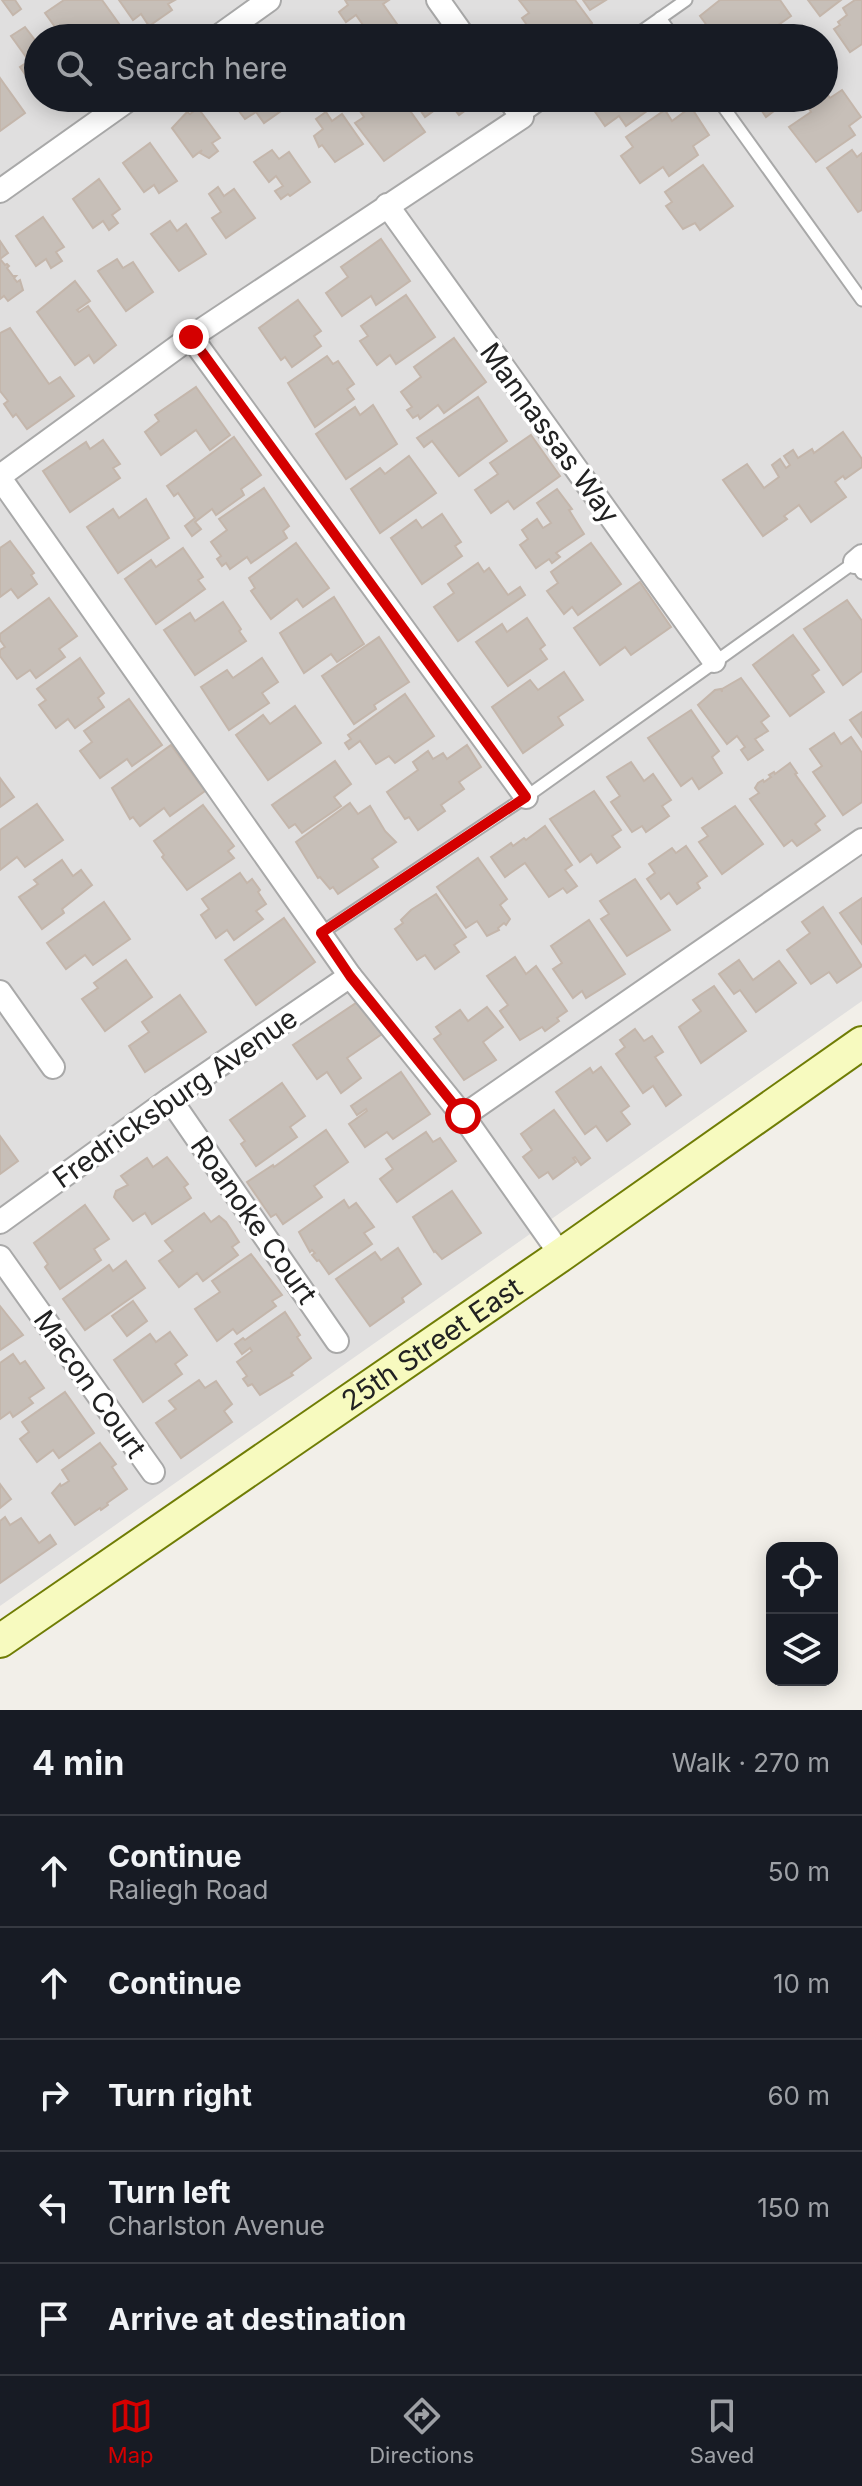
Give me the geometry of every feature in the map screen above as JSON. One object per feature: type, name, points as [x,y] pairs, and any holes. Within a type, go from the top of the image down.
[{"type":"street","points":[[236,24],[269,0]]},
{"type":"street","points":[[438,0],[455,24]]},
{"type":"street","points":[[0,191],[111,112]]},
{"type":"street","points":[[518,112],[522,117],[191,337],[0,477],[350,976],[463,1116],[561,1255]]},
{"type":"street","name":"Mannassas Way","points":[[387,205],[714,661]]},
{"type":"street","points":[[191,337],[526,797]]},
{"type":"street","points":[[463,1116],[862,840]]},
{"type":"street","name":"Fredricksburg Avenue","points":[[0,1222],[170,1099],[350,976]]},
{"type":"street","points":[[0,992],[53,1067]]},
{"type":"street","name":"25th Street East","points":[[0,1641],[561,1255],[862,1043]]},
{"type":"street","name":"Roanoke Court","points":[[170,1099],[337,1341]]},
{"type":"street","name":"Macon Court","points":[[0,1257],[153,1472]]},
{"type":"lane","points":[[652,24],[686,0]]},
{"type":"lane","points":[[660,18],[664,24]]},
{"type":"lane","points":[[522,117],[529,112]]},
{"type":"lane","points":[[727,112],[862,300]]},
{"type":"lane","points":[[321,933],[526,797],[714,661],[860,564]]},
{"type":"shaded area","points":[[0,0],[862,0],[862,1001],[0,1606]]},
{"type":"building","points":[[2,0],[15,0],[21,9],[13,15]]},
{"type":"building","points":[[64,0],[102,0],[119,24],[53,24],[45,13]]},
{"type":"building","points":[[119,0],[175,0],[168,4],[172,10],[152,24],[148,24],[141,14],[133,20]]},
{"type":"building","points":[[345,0],[389,0],[383,4],[397,24],[362,24],[356,15],[346,22],[339,12],[348,5]]},
{"type":"building","points":[[519,0],[575,0],[592,23],[526,24],[522,18],[529,13]]},
{"type":"building","points":[[583,0],[606,0],[590,10]]},
{"type":"building","points":[[720,0],[780,0],[791,16],[780,24],[706,24],[700,16]]},
{"type":"building","points":[[808,0],[841,0],[820,16]]},
{"type":"building","points":[[855,0],[862,0],[862,44],[850,52],[838,35],[838,22],[847,15],[843,8]]},
{"type":"building","points":[[24,28],[24,54],[11,36]]},
{"type":"building","points":[[0,78],[25,113],[0,131]]},
{"type":"building","points":[[842,90],[861,117],[849,126],[855,135],[816,162],[789,127],[811,112],[838,112],[838,93]]},
{"type":"building","points":[[187,112],[201,112],[220,138],[212,143],[218,151],[209,158],[200,153],[202,150],[193,157],[172,128]]},
{"type":"building","points":[[240,112],[256,112],[245,119]]},
{"type":"building","points":[[256,112],[280,112],[264,123]]},
{"type":"building","points":[[326,112],[332,121],[342,114],[363,144],[335,162],[322,145],[319,147],[314,136],[323,129],[316,119]]},
{"type":"building","points":[[361,112],[411,112],[425,132],[384,161],[355,123],[364,117]]},
{"type":"building","points":[[595,112],[646,112],[626,126],[619,116],[605,126]]},
{"type":"building","points":[[662,112],[666,112],[672,121],[684,112],[694,112],[709,135],[693,146],[698,155],[669,176],[663,167],[640,183],[621,156],[633,147],[626,137]]},
{"type":"building","points":[[150,143],[177,181],[159,193],[154,185],[144,192],[123,163]]},
{"type":"building","points":[[272,150],[279,159],[289,152],[310,182],[281,199],[275,191],[283,186],[276,176],[269,182],[254,162]]},
{"type":"building","points":[[852,150],[857,157],[862,153],[862,210],[858,212],[827,168]]},
{"type":"building","points":[[703,165],[733,206],[700,230],[695,223],[683,229],[666,206],[672,202],[665,192]]},
{"type":"building","points":[[99,179],[120,209],[112,215],[118,223],[109,230],[103,221],[93,228],[73,199]]},
{"type":"building","points":[[218,187],[224,196],[234,189],[255,218],[226,238],[212,218],[221,212],[209,194]]},
{"type":"building","points":[[43,217],[64,247],[56,252],[62,261],[51,268],[46,259],[36,266],[16,236]]},
{"type":"building","points":[[170,221],[177,231],[186,224],[206,254],[179,271],[151,234]]},
{"type":"building","points":[[381,239],[410,281],[376,305],[371,296],[342,316],[326,293],[348,277],[341,267]]},
{"type":"building","points":[[0,241],[8,253],[0,259]]},
{"type":"building","points":[[0,259],[9,266],[7,268],[16,276],[17,282],[20,280],[23,290],[8,301],[4,296],[0,299]]},
{"type":"building","points":[[117,259],[123,268],[133,262],[153,292],[126,311],[98,271]]},
{"type":"building","points":[[75,281],[90,301],[77,310],[79,312],[88,306],[116,345],[94,363],[89,355],[75,365],[37,312]]},
{"type":"building","points":[[406,295],[435,337],[396,364],[390,355],[377,365],[360,341],[368,336],[361,326]]},
{"type":"building","points":[[298,300],[321,331],[314,336],[321,346],[292,367],[285,357],[281,360],[259,328]]},
{"type":"building","points":[[10,328],[49,384],[60,377],[74,396],[27,429],[16,414],[13,417],[4,404],[8,401],[0,391],[0,333]]},
{"type":"building","points":[[454,338],[486,382],[444,413],[438,405],[420,419],[418,415],[413,418],[407,410],[412,407],[401,392],[421,377],[414,367]]},
{"type":"building","points":[[327,356],[333,364],[338,361],[354,384],[347,389],[354,399],[315,427],[288,383]]},
{"type":"building","points":[[196,387],[230,435],[210,450],[196,430],[161,455],[145,432],[159,421],[155,415]]},
{"type":"building","points":[[478,397],[507,441],[459,476],[432,441],[424,447],[417,438]]},
{"type":"building","points":[[373,405],[397,444],[346,479],[316,434],[355,407],[360,415]]},
{"type":"building","points":[[843,432],[862,459],[862,467],[835,482],[846,497],[811,522],[799,505],[784,516],[787,519],[763,536],[723,480],[747,464],[764,488],[779,477],[772,465],[780,459],[786,468],[790,465],[784,456],[793,450],[798,458],[812,449],[814,453]]},
{"type":"building","points":[[531,435],[560,476],[514,509],[508,501],[491,513],[475,490],[498,474],[490,463]]},
{"type":"building","points":[[234,437],[261,475],[241,489],[244,495],[216,515],[212,509],[195,522],[201,529],[192,536],[185,526],[195,518],[178,493],[174,496],[167,486]]},
{"type":"building","points":[[103,440],[120,464],[113,468],[120,478],[70,512],[43,471],[86,442],[90,449]]},
{"type":"building","points":[[409,456],[436,493],[380,533],[351,489],[380,468],[385,474]]},
{"type":"building","points":[[264,488],[289,526],[283,531],[287,538],[251,563],[247,557],[230,569],[226,563],[222,566],[217,559],[221,556],[211,542],[227,530],[219,519]]},
{"type":"building","points":[[557,489],[572,509],[569,510],[584,534],[556,553],[560,557],[552,563],[549,559],[536,568],[520,545],[528,539],[522,530],[537,519],[543,528],[551,523],[537,503]]},
{"type":"building","points":[[146,499],[169,538],[118,573],[87,527],[113,509],[119,518]]},
{"type":"building","points":[[442,514],[461,542],[455,546],[462,556],[422,584],[391,538],[416,520],[422,528]]},
{"type":"building","points":[[10,541],[34,573],[31,575],[37,584],[18,598],[11,589],[0,597],[0,548]]},
{"type":"building","points":[[296,543],[329,588],[303,607],[297,599],[271,619],[251,591],[255,588],[249,578]]},
{"type":"building","points":[[591,543],[621,584],[578,615],[572,607],[564,614],[547,591],[558,583],[551,572]]},
{"type":"building","points":[[183,548],[203,577],[198,580],[205,589],[156,624],[125,579],[151,560],[156,567]]},
{"type":"building","points":[[478,563],[484,572],[489,568],[508,595],[520,587],[525,595],[458,641],[434,607],[454,593],[448,584]]},
{"type":"building","points":[[640,582],[671,627],[631,655],[625,647],[600,665],[574,628]]},
{"type":"building","points":[[334,597],[364,644],[337,662],[331,654],[304,673],[280,633]]},
{"type":"building","points":[[49,598],[77,636],[59,649],[65,657],[36,678],[30,670],[17,679],[0,656],[0,650],[5,647],[0,634]]},
{"type":"building","points":[[847,600],[862,621],[862,671],[843,685],[804,629]]},
{"type":"building","points":[[223,602],[246,641],[195,675],[164,630],[190,613],[195,621]]},
{"type":"building","points":[[527,618],[545,645],[540,649],[547,659],[508,686],[476,642],[502,624],[507,632]]},
{"type":"building","points":[[793,635],[819,670],[812,675],[824,692],[790,716],[753,665]]},
{"type":"building","points":[[379,637],[409,682],[374,705],[376,709],[354,724],[322,676]]},
{"type":"building","points":[[80,658],[104,693],[98,698],[104,707],[75,728],[68,719],[56,728],[39,705],[46,700],[37,689]]},
{"type":"building","points":[[262,658],[278,682],[262,693],[269,703],[229,730],[201,687],[227,670],[233,678]]},
{"type":"building","points":[[564,672],[583,700],[558,717],[563,725],[523,753],[492,707],[530,680],[538,690]]},
{"type":"building","points":[[741,678],[769,716],[761,722],[768,731],[755,739],[763,750],[748,760],[741,750],[745,747],[737,736],[727,744],[698,705],[715,690],[721,689],[722,692],[722,689]]},
{"type":"building","points":[[405,694],[434,736],[395,763],[389,756],[376,764],[360,741],[349,749],[345,743],[351,739],[348,735]]},
{"type":"building","points":[[129,699],[162,745],[132,766],[127,759],[100,778],[80,751],[92,742],[84,731]]},
{"type":"building","points":[[295,706],[321,743],[268,780],[236,735],[263,715],[270,724]]},
{"type":"building","points":[[691,710],[719,751],[712,757],[722,773],[699,789],[692,778],[681,786],[648,738]]},
{"type":"building","points":[[862,712],[862,737],[850,720]]},
{"type":"building","points":[[834,733],[841,744],[851,737],[862,753],[862,802],[843,815],[813,772],[822,766],[810,749]]},
{"type":"building","points":[[171,745],[205,791],[170,816],[164,808],[140,826],[133,817],[130,819],[112,788]]},
{"type":"building","points":[[467,745],[481,767],[459,782],[464,789],[441,805],[445,811],[418,830],[409,817],[405,819],[387,792],[418,770],[413,762],[428,751],[433,759],[443,753],[447,759]]},
{"type":"building","points":[[335,761],[351,784],[334,797],[341,806],[302,833],[295,824],[289,828],[272,805]]},
{"type":"building","points":[[631,762],[644,781],[653,774],[671,800],[662,806],[669,816],[646,832],[642,826],[632,832],[611,802],[620,796],[607,777]]},
{"type":"building","points":[[790,763],[825,816],[815,824],[820,830],[797,846],[792,840],[784,846],[750,799],[759,793],[755,788],[758,783]]},
{"type":"building","points":[[0,778],[14,797],[0,807]]},
{"type":"building","points":[[594,791],[621,830],[612,836],[620,847],[597,863],[591,854],[580,862],[550,819]]},
{"type":"building","points":[[350,803],[358,814],[370,806],[385,831],[396,842],[372,859],[378,867],[338,894],[318,878],[296,842]]},
{"type":"building","points":[[37,804],[63,840],[25,867],[17,857],[0,870],[0,830]]},
{"type":"building","points":[[203,805],[234,846],[228,851],[234,858],[187,890],[154,841]]},
{"type":"building","points":[[735,806],[763,844],[722,874],[699,842],[708,836],[702,828]]},
{"type":"building","points":[[545,826],[572,865],[565,870],[577,886],[567,893],[563,888],[549,897],[525,863],[505,877],[491,857],[511,843],[513,846],[524,838],[526,840]]},
{"type":"building","points":[[686,846],[707,876],[697,883],[700,888],[677,904],[669,893],[661,899],[647,879],[655,873],[649,864],[672,848],[676,853]]},
{"type":"building","points":[[478,858],[507,899],[500,905],[510,919],[506,925],[504,923],[499,930],[487,936],[477,921],[466,928],[437,887]]},
{"type":"building","points":[[62,860],[73,876],[81,870],[92,885],[62,909],[64,913],[42,929],[19,897],[38,884],[34,880]]},
{"type":"building","points":[[240,873],[247,883],[252,879],[260,890],[258,892],[266,904],[256,911],[263,919],[234,940],[227,930],[216,938],[201,915],[209,909],[202,899]]},
{"type":"building","points":[[635,879],[670,930],[627,956],[601,919],[609,914],[600,901]]},
{"type":"building","points":[[436,894],[466,937],[454,945],[459,952],[435,969],[425,955],[417,960],[395,929],[411,910]]},
{"type":"building","points":[[862,898],[862,944],[840,913]]},
{"type":"building","points":[[104,902],[130,939],[93,965],[85,955],[66,969],[47,943]]},
{"type":"building","points":[[823,907],[862,966],[837,983],[829,972],[811,984],[787,950],[810,933],[802,922]]},
{"type":"building","points":[[284,918],[315,962],[256,1005],[225,960]]},
{"type":"building","points":[[589,920],[625,974],[586,998],[582,991],[573,998],[553,969],[562,963],[551,946]]},
{"type":"building","points":[[515,957],[526,974],[536,966],[567,1011],[545,1031],[542,1027],[520,1040],[500,1011],[508,1005],[487,976]]},
{"type":"building","points":[[126,960],[152,997],[105,1031],[82,999],[98,988],[94,983]]},
{"type":"building","points":[[739,960],[753,980],[779,961],[796,983],[756,1012],[740,990],[734,994],[719,974]]},
{"type":"building","points":[[714,986],[746,1031],[701,1063],[679,1027],[701,1011],[693,1000]]},
{"type":"building","points":[[180,995],[206,1032],[145,1072],[129,1046],[149,1032],[142,1022]]},
{"type":"building","points":[[359,1001],[382,1034],[347,1058],[361,1078],[341,1093],[327,1072],[317,1079],[293,1045]]},
{"type":"building","points":[[487,1007],[503,1027],[483,1042],[496,1060],[464,1080],[434,1039],[441,1034],[436,1027],[460,1010],[468,1021]]},
{"type":"building","points":[[635,1029],[644,1041],[652,1036],[663,1052],[655,1057],[681,1095],[666,1106],[653,1086],[643,1093],[616,1054],[625,1047],[620,1040]]},
{"type":"building","points":[[601,1067],[629,1106],[621,1112],[630,1124],[607,1141],[596,1126],[585,1134],[556,1092],[590,1068],[593,1073]]},
{"type":"building","points":[[401,1072],[430,1114],[393,1139],[387,1132],[365,1147],[349,1124],[367,1111],[357,1115],[351,1106]]},
{"type":"building","points":[[282,1083],[305,1116],[290,1127],[297,1137],[256,1166],[241,1144],[245,1141],[230,1120]]},
{"type":"building","points":[[554,1110],[590,1158],[581,1165],[575,1157],[576,1162],[553,1179],[548,1172],[539,1178],[523,1157],[532,1150],[521,1134]]},
{"type":"building","points":[[326,1130],[348,1162],[314,1186],[322,1197],[283,1224],[276,1214],[271,1217],[247,1182]]},
{"type":"building","points":[[426,1132],[433,1142],[440,1138],[456,1161],[397,1202],[380,1179],[393,1169],[386,1159]]},
{"type":"building","points":[[0,1136],[18,1161],[0,1174]]},
{"type":"building","points":[[167,1157],[188,1184],[184,1187],[191,1198],[152,1224],[145,1213],[133,1221],[114,1197],[116,1191],[128,1185],[121,1176],[147,1158],[153,1167]]},
{"type":"building","points":[[452,1191],[481,1233],[442,1259],[434,1252],[413,1217]]},
{"type":"building","points":[[344,1200],[349,1208],[356,1203],[374,1227],[364,1233],[372,1244],[329,1274],[312,1255],[315,1253],[310,1252],[299,1232]]},
{"type":"building","points":[[85,1205],[109,1239],[94,1249],[101,1260],[60,1289],[34,1243]]},
{"type":"building","points":[[204,1213],[211,1222],[219,1216],[226,1222],[239,1242],[232,1247],[238,1255],[203,1281],[197,1273],[179,1287],[159,1261],[173,1251],[165,1241]]},
{"type":"building","points":[[398,1248],[421,1284],[402,1298],[404,1302],[370,1326],[336,1279],[375,1252],[381,1260]]},
{"type":"building","points":[[251,1254],[282,1295],[272,1301],[276,1306],[237,1334],[233,1329],[217,1341],[195,1309],[220,1292],[212,1281]]},
{"type":"building","points":[[126,1261],[145,1288],[85,1330],[63,1299],[109,1265],[113,1271]]},
{"type":"building","points":[[133,1301],[147,1321],[127,1336],[112,1316]]},
{"type":"building","points":[[0,1306],[23,1335],[0,1350]]},
{"type":"building","points":[[285,1312],[311,1358],[291,1373],[293,1375],[260,1395],[252,1384],[248,1386],[243,1379],[247,1376],[237,1362],[252,1351],[250,1348],[242,1354],[235,1344]]},
{"type":"building","points":[[170,1332],[187,1355],[175,1364],[182,1374],[143,1402],[114,1360],[150,1334],[156,1342]]},
{"type":"building","points":[[13,1354],[20,1364],[25,1361],[44,1388],[29,1398],[33,1403],[13,1417],[10,1412],[0,1419],[0,1363]]},
{"type":"building","points":[[199,1380],[205,1388],[216,1381],[232,1404],[224,1411],[232,1422],[181,1458],[156,1423],[176,1409],[169,1401]]},
{"type":"building","points":[[65,1392],[94,1433],[59,1458],[53,1450],[37,1462],[20,1439],[29,1432],[22,1422]]},
{"type":"building","points":[[100,1443],[116,1464],[112,1467],[127,1489],[101,1510],[75,1525],[52,1493],[60,1484],[69,1481],[62,1470]]},
{"type":"building","points":[[0,1484],[11,1499],[0,1508]]},
{"type":"building","points":[[5,1517],[10,1525],[21,1518],[39,1543],[50,1535],[56,1544],[0,1583],[0,1521]]},
{"type":"route","points":[[191,337],[526,797],[321,933],[350,976],[463,1116]]}]
